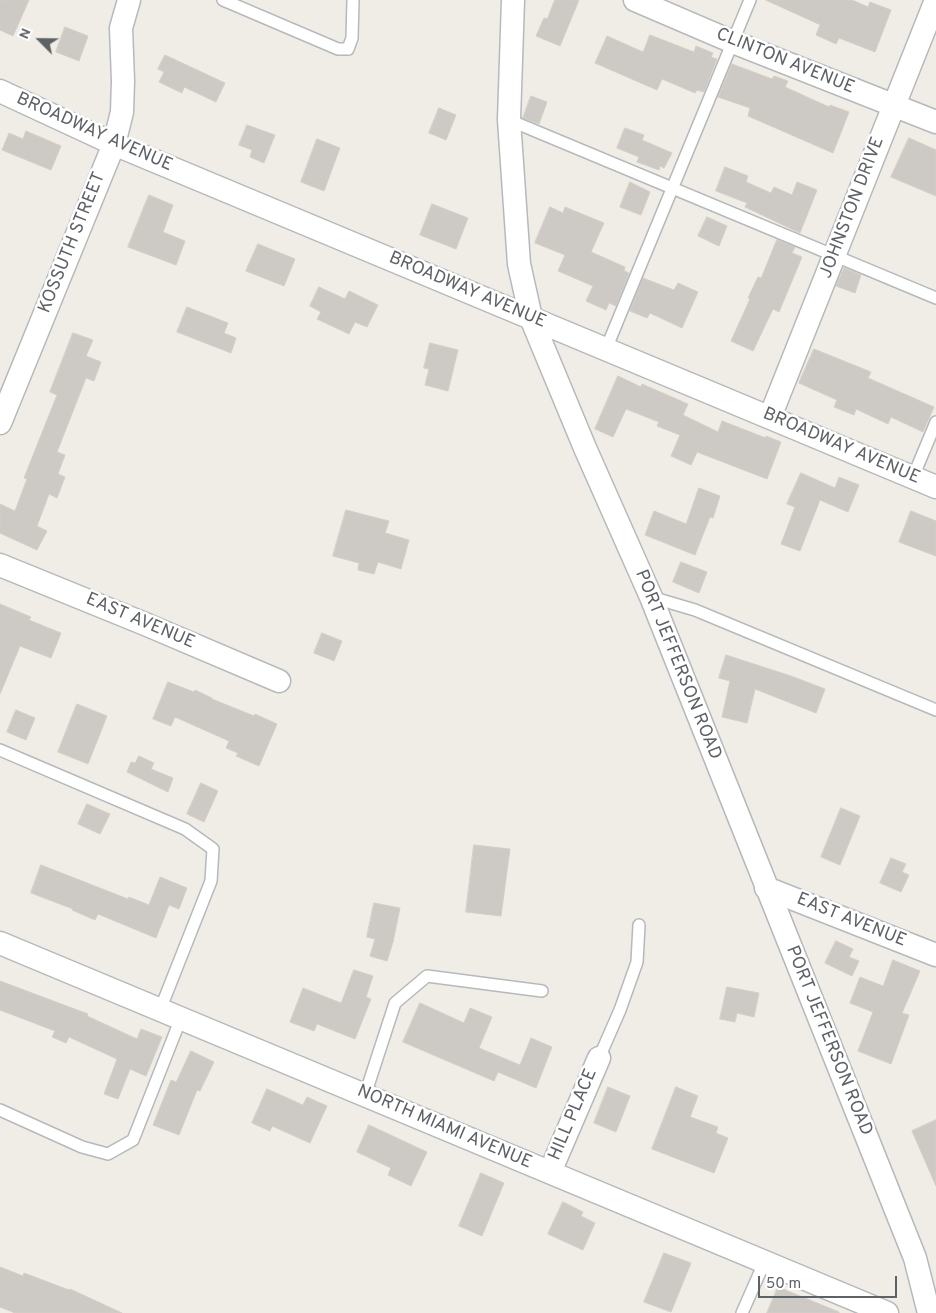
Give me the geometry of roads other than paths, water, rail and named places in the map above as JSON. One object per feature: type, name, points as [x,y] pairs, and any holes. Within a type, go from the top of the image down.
[{"type":"street","name":"KOSSUTH STREET","points":[[0,423],[114,144],[122,112],[121,28],[129,0]]},
{"type":"street","name":"PORT JEFFERSON ROAD","points":[[513,0],[509,120],[519,264],[531,318],[585,448],[651,596],[915,1258],[929,1313]]},
{"type":"street","name":"CLINTON AVENUE","points":[[635,0],[733,42],[936,122]]},
{"type":"street","name":"JOHNSTON DRIVE","points":[[770,417],[936,0]]},
{"type":"street","name":"BROADWAY AVENUE","points":[[0,91],[114,144],[936,487]]},
{"type":"street","name":"EAST AVENUE","points":[[0,565],[279,681]]},
{"type":"street","name":"EAST AVENUE","points":[[766,888],[936,955]]},
{"type":"street","name":"NORTH MIAMI AVENUE","points":[[0,943],[887,1313]]},
{"type":"street","name":"HILL PLACE","points":[[550,1172],[599,1058]]},
{"type":"lane","points":[[223,0],[338,49],[348,50],[352,38],[353,0]]},
{"type":"lane","points":[[606,349],[750,0]]},
{"type":"lane","points":[[509,120],[936,298]]},
{"type":"lane","points":[[913,477],[936,422]]},
{"type":"lane","points":[[651,596],[695,610],[936,710]]},
{"type":"lane","points":[[0,750],[185,829],[213,848],[211,881],[160,1010]]},
{"type":"lane","points":[[599,1058],[620,1010],[636,962],[639,925]]},
{"type":"lane","points":[[365,1095],[395,1003],[428,976],[542,991]]},
{"type":"lane","points":[[0,1110],[82,1147],[108,1154],[133,1140],[181,1018]]},
{"type":"lane","points":[[742,1313],[764,1263]]}]
